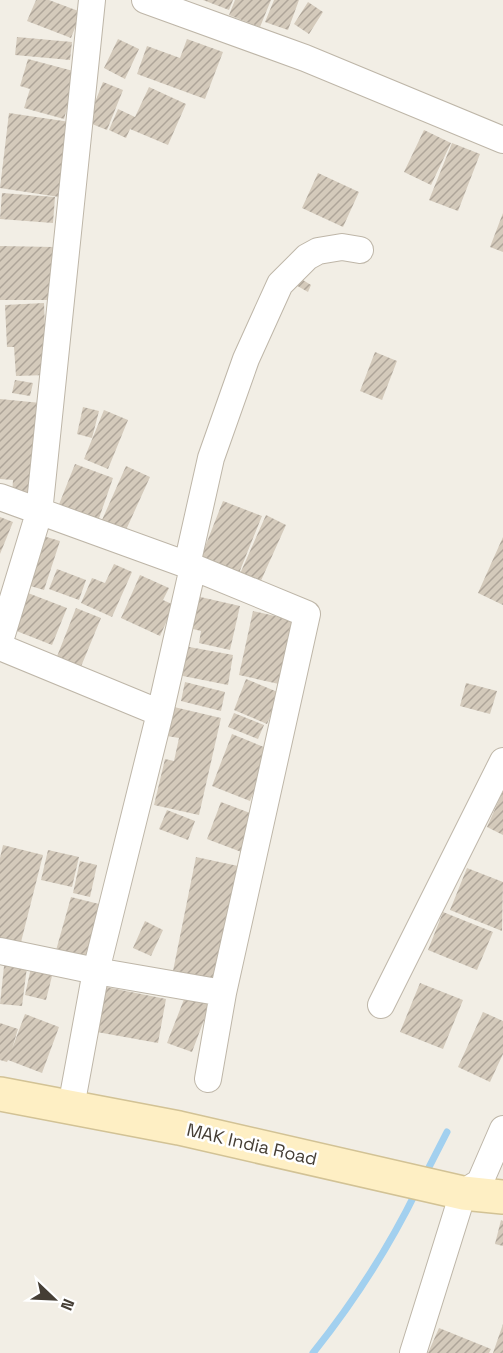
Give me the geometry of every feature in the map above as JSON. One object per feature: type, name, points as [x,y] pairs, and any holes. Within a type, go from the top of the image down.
[{"type":"street","points":[[0,641],[39,513],[92,0]]},
{"type":"street","points":[[145,0],[305,58],[503,140]]},
{"type":"street","points":[[71,1107],[96,972],[160,713],[211,458],[246,359],[280,284],[307,256],[318,251],[342,247],[360,250]]},
{"type":"street","points":[[0,497],[190,566],[307,614],[223,993],[208,1079]]},
{"type":"street","points":[[0,647],[160,713]]},
{"type":"street","points":[[381,1005],[503,761]]},
{"type":"street","points":[[0,951],[96,972],[223,993]]},
{"type":"street","name":"MAK India Road","points":[[0,1094],[179,1128],[463,1193],[503,1197]]},
{"type":"street","points":[[413,1353],[463,1193],[480,1182],[503,1130]]},
{"type":"building","points":[[36,0],[49,0],[81,12],[71,38],[27,21]]},
{"type":"building","points":[[203,0],[233,0],[229,10]]},
{"type":"building","points":[[235,0],[271,0],[260,27],[229,15]]},
{"type":"building","points":[[274,0],[299,0],[288,30],[265,22]]},
{"type":"building","points":[[308,2],[323,12],[309,34],[294,24]]},
{"type":"building","points":[[17,37],[72,42],[70,60],[15,55]]},
{"type":"building","points":[[118,39],[139,49],[125,79],[104,68]]},
{"type":"building","points":[[187,39],[223,52],[205,99],[137,74],[147,46],[180,58]]},
{"type":"building","points":[[28,59],[77,72],[64,119],[24,108],[30,89],[20,86]]},
{"type":"building","points":[[103,82],[123,90],[107,130],[87,122]]},
{"type":"building","points":[[149,87],[186,104],[168,145],[130,129],[126,138],[109,130],[118,109],[135,117]]},
{"type":"building","points":[[9,113],[70,122],[59,197],[0,188]]},
{"type":"building","points":[[424,130],[451,143],[431,185],[404,172]]},
{"type":"building","points":[[452,143],[480,154],[458,211],[429,200]]},
{"type":"building","points":[[318,173],[359,192],[343,227],[302,208]]},
{"type":"building","points":[[2,193],[55,197],[53,223],[0,219]]},
{"type":"building","points":[[503,213],[503,252],[490,247]]},
{"type":"building","points":[[0,246],[54,247],[54,300],[0,300]]},
{"type":"building","points":[[298,277],[311,285],[308,292],[294,284]]},
{"type":"building","points":[[44,303],[47,375],[16,376],[14,347],[7,347],[5,305]]},
{"type":"building","points":[[375,352],[397,361],[382,400],[360,391]]},
{"type":"building","points":[[15,380],[33,383],[30,396],[12,393]]},
{"type":"building","points":[[0,399],[41,403],[33,497],[12,495],[13,480],[0,479]]},
{"type":"building","points":[[83,407],[99,411],[92,438],[77,434]]},
{"type":"building","points":[[104,410],[128,420],[108,469],[84,459]]},
{"type":"building","points":[[75,464],[113,478],[96,527],[56,512]]},
{"type":"building","points":[[126,466],[150,477],[126,530],[102,520]]},
{"type":"building","points":[[223,501],[262,516],[239,573],[201,557]]},
{"type":"building","points":[[266,515],[286,525],[259,585],[239,576]]},
{"type":"building","points":[[0,517],[13,522],[0,554]]},
{"type":"building","points":[[43,536],[60,541],[44,590],[27,585]]},
{"type":"building","points":[[503,537],[503,605],[478,593]]},
{"type":"building","points":[[114,564],[132,572],[112,617],[81,603],[92,578],[105,583]]},
{"type":"building","points":[[57,569],[86,580],[79,600],[49,589]]},
{"type":"building","points":[[140,575],[169,588],[163,600],[174,605],[160,636],[121,618]]},
{"type":"building","points":[[28,593],[67,608],[52,645],[14,630]]},
{"type":"building","points":[[196,596],[240,606],[230,650],[199,643],[201,631],[189,628]]},
{"type":"building","points":[[76,608],[101,618],[80,669],[56,659]]},
{"type":"building","points":[[253,611],[293,620],[279,684],[239,675]]},
{"type":"building","points":[[184,646],[233,655],[228,685],[178,675]]},
{"type":"building","points":[[246,679],[280,693],[267,724],[234,710]]},
{"type":"building","points":[[185,682],[225,692],[221,711],[181,701]]},
{"type":"building","points":[[466,683],[497,691],[490,714],[460,706]]},
{"type":"building","points":[[174,707],[221,718],[199,815],[154,805],[165,759],[174,761],[179,738],[167,736]]},
{"type":"building","points":[[234,713],[264,725],[258,739],[228,727]]},
{"type":"building","points":[[232,734],[271,750],[250,801],[212,786]]},
{"type":"building","points":[[503,791],[503,835],[487,827]]},
{"type":"building","points":[[221,802],[258,816],[244,853],[207,839]]},
{"type":"building","points":[[167,810],[195,821],[188,840],[159,829]]},
{"type":"building","points":[[3,845],[43,855],[20,946],[0,941],[0,858]]},
{"type":"building","points":[[48,850],[79,857],[72,887],[41,880]]},
{"type":"building","points":[[196,857],[238,866],[214,980],[173,971]]},
{"type":"building","points":[[80,861],[97,865],[90,897],[73,893]]},
{"type":"building","points":[[467,868],[503,882],[502,931],[450,910]]},
{"type":"building","points":[[71,897],[103,905],[87,963],[55,954]]},
{"type":"building","points":[[443,912],[493,932],[477,970],[428,950]]},
{"type":"building","points":[[145,921],[163,930],[151,956],[133,948]]},
{"type":"building","points":[[5,957],[28,959],[22,1006],[0,1004]]},
{"type":"building","points":[[32,963],[54,968],[46,1000],[25,995]]},
{"type":"building","points":[[420,983],[463,1000],[443,1049],[400,1032]]},
{"type":"building","points":[[106,987],[166,999],[158,1043],[97,1032]]},
{"type":"building","points":[[188,989],[212,999],[192,1052],[167,1043]]},
{"type":"building","points":[[483,1012],[503,1021],[503,1054],[490,1082],[458,1067]]},
{"type":"building","points":[[25,1014],[59,1027],[42,1073],[8,1060],[7,1062],[0,1060],[0,1023],[18,1029],[12,1049]]},
{"type":"building","points":[[501,1220],[503,1221],[503,1246],[495,1244]]},
{"type":"building","points":[[503,1324],[503,1353],[493,1353]]},
{"type":"building","points":[[439,1328],[491,1349],[489,1353],[428,1353]]},
{"type":"waterway","points":[[425,1175],[447,1132]]},
{"type":"waterway","points":[[313,1353],[370,1274],[417,1190]]}]
